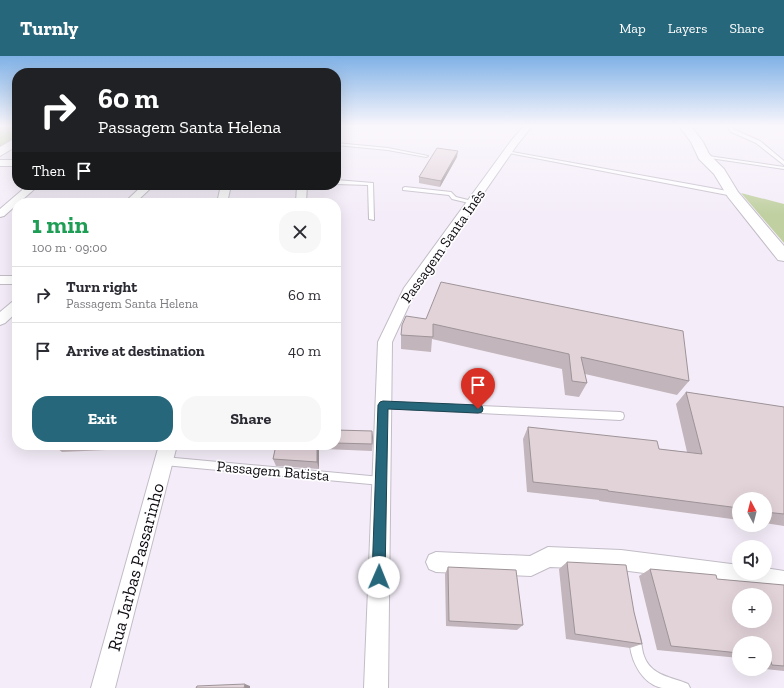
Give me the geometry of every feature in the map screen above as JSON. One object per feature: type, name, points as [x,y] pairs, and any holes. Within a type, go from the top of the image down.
[{"type":"street","name":"Passagem Santa Inês","points":[[376,688],[385,342],[408,291],[506,155]]},
{"type":"street","points":[[703,156],[719,172],[733,194],[784,256]]},
{"type":"street","points":[[0,162],[12,163]]},
{"type":"street","points":[[19,198],[28,190]]},
{"type":"street","points":[[135,198],[143,190]]},
{"type":"street","points":[[0,214],[12,204]]},
{"type":"street","points":[[0,280],[12,280]]},
{"type":"street","points":[[0,320],[10,308]]},
{"type":"street","name":"Rua Jarbas Passarinho","points":[[103,688],[166,453]]},
{"type":"street","points":[[436,562],[531,566],[548,557],[622,567],[784,581]]},
{"type":"lane","points":[[528,155],[733,194]]},
{"type":"lane","points":[[774,155],[784,164]]},
{"type":"lane","points":[[703,156],[784,168]]},
{"type":"lane","points":[[341,182],[371,184],[372,219]]},
{"type":"lane","points":[[404,189],[451,194],[454,198],[473,202]]},
{"type":"lane","points":[[383,405],[620,416]]},
{"type":"lane","name":"Passagem Batista","points":[[166,453],[381,481]]},
{"type":"lane","points":[[631,625],[640,662],[650,674],[667,685],[684,688]]},
{"type":"green space","points":[[741,193],[784,204],[784,243]]},
{"type":"building","points":[[432,155],[455,155],[441,181],[419,177]]},
{"type":"building","points":[[441,282],[683,331],[689,381],[581,357],[587,383],[572,381],[569,354],[433,324],[433,337],[401,335],[402,325],[406,316],[426,319]]},
{"type":"building","points":[[686,392],[784,407],[784,514],[772,513],[772,492],[732,492],[732,507],[608,490],[533,482],[528,427],[657,441],[659,449],[702,454]]},
{"type":"building","points":[[341,430],[372,431],[372,444],[341,443]]},
{"type":"building","points":[[275,450],[317,450],[317,462],[273,459]]},
{"type":"building","points":[[567,562],[626,565],[634,612],[642,644],[575,634]]},
{"type":"building","points":[[448,567],[516,570],[523,625],[449,621]]},
{"type":"building","points":[[650,569],[716,575],[717,579],[784,585],[784,666],[772,665],[772,636],[732,636],[732,652],[671,646]]},
{"type":"building","points":[[245,684],[244,688],[196,688],[197,686]]},
{"type":"route","points":[[379,577],[383,405],[478,409]]}]
